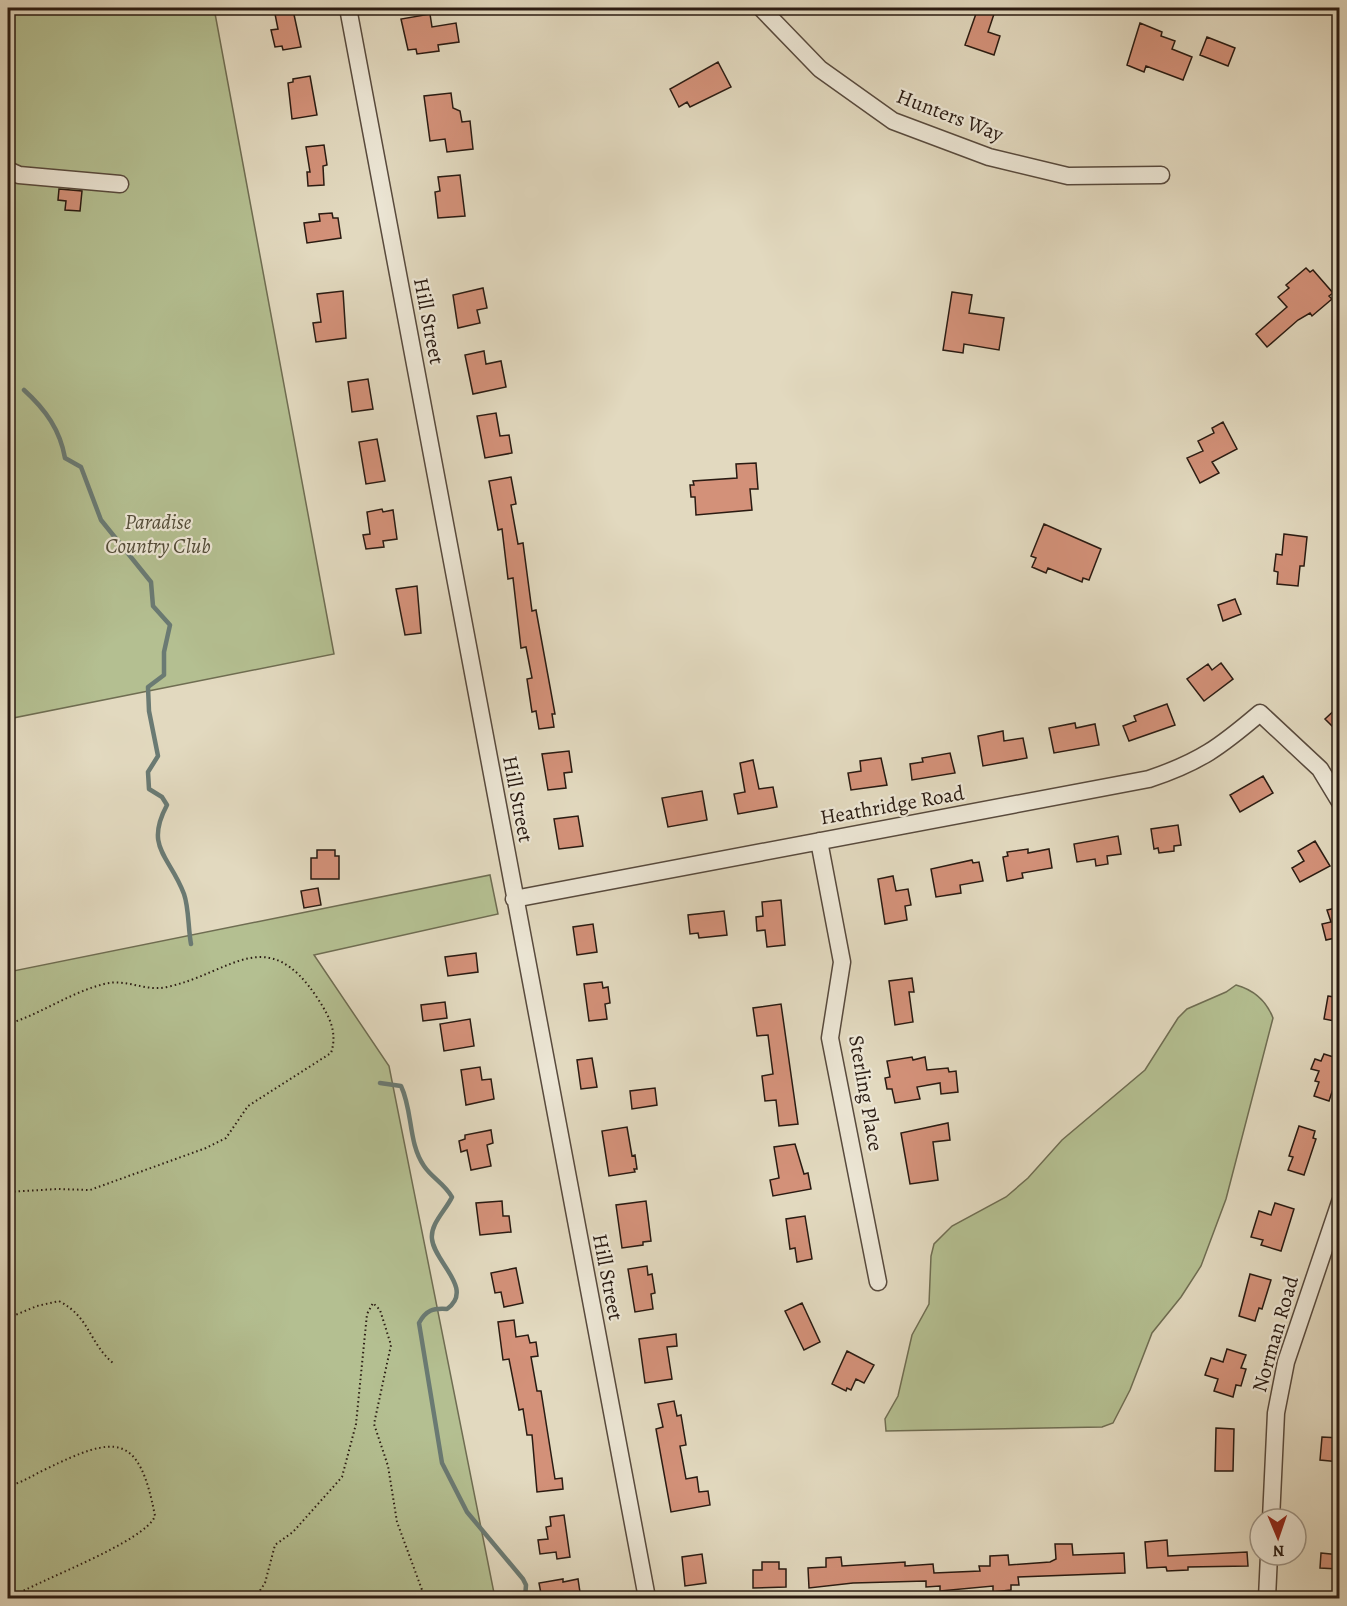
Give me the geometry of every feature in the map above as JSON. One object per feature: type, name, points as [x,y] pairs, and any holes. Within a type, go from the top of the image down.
[{"type":"street","name":"Hill Street","points":[[348,8],[647,1599]]},
{"type":"street","name":"Hunters Way","points":[[761,8],[820,69],[893,121],[989,157],[1068,176],[1161,175]]},
{"type":"street","points":[[8,170],[19,175],[120,184]]},
{"type":"street","name":"Heathridge Road","points":[[514,899],[1149,779],[1186,767],[1215,751],[1260,713],[1320,769],[1340,802]]},
{"type":"street","name":"Sterling Place","points":[[819,841],[842,962],[830,1038],[878,1282]]},
{"type":"street","name":"Norman Road","points":[[1272,1507],[1276,1413],[1284,1371],[1340,1202]]},
{"type":"street","points":[[1267,1599],[1268,1567]]},
{"type":"path","points":[[8,1024],[33,1016],[60,999],[105,984],[128,982],[151,990],[163,988],[180,984],[234,962],[257,957],[285,962],[305,979],[326,1010],[335,1038],[331,1053],[248,1106],[226,1138],[212,1146],[90,1190],[57,1189],[8,1192]]},
{"type":"path","points":[[8,1318],[37,1305],[59,1301],[78,1312],[101,1351],[113,1363]]},
{"type":"path","points":[[255,1599],[265,1583],[275,1545],[293,1532],[342,1477],[356,1424],[367,1314],[373,1303],[380,1310],[391,1345],[383,1388],[374,1417],[376,1432],[388,1466],[397,1522],[425,1599]]},
{"type":"path","points":[[8,1486],[93,1449],[114,1445],[125,1449],[142,1466],[148,1479],[155,1516],[150,1524],[130,1541],[10,1599]]},
{"type":"green space","name":"Paradise Country Club","points":[[8,8],[214,8],[334,654],[8,719]]},
{"type":"green space","points":[[490,875],[498,914],[314,955],[389,1066],[495,1598],[8,1598],[8,972]]},
{"type":"green space","points":[[1236,985],[1259,997],[1273,1018],[1226,1199],[1201,1266],[1181,1297],[1152,1333],[1130,1390],[1113,1423],[1102,1427],[886,1431],[885,1419],[898,1396],[912,1335],[929,1304],[931,1256],[934,1244],[952,1226],[1006,1197],[1028,1178],[1062,1140],[1145,1070],[1178,1018],[1187,1009],[1226,992]]},
{"type":"building","points":[[978,8],[996,8],[988,32],[1000,36],[994,55],[965,45]]},
{"type":"building","points":[[293,10],[301,47],[283,50],[282,46],[275,47],[271,30],[278,29],[275,14]]},
{"type":"building","points":[[430,14],[432,27],[456,23],[459,42],[438,45],[439,51],[417,54],[416,49],[408,50],[401,19]]},
{"type":"building","points":[[1140,23],[1162,32],[1161,36],[1175,41],[1172,49],[1192,57],[1183,80],[1146,66],[1144,72],[1127,65]]},
{"type":"building","points":[[1207,37],[1235,48],[1228,66],[1200,55]]},
{"type":"building","points":[[718,62],[731,87],[690,107],[687,102],[679,107],[670,89]]},
{"type":"building","points":[[310,76],[317,115],[292,119],[288,83],[293,82],[293,79]]},
{"type":"building","points":[[451,93],[453,108],[460,111],[462,122],[470,121],[473,149],[447,152],[445,139],[430,141],[424,96]]},
{"type":"building","points":[[324,145],[327,165],[323,166],[324,185],[308,186],[307,172],[310,172],[306,147]]},
{"type":"building","points":[[460,175],[465,216],[438,218],[435,192],[440,191],[438,177]]},
{"type":"building","points":[[59,189],[82,191],[80,211],[65,210],[66,201],[58,200]]},
{"type":"building","points":[[332,213],[333,218],[338,218],[341,238],[307,243],[304,223],[320,221],[319,214]]},
{"type":"building","points":[[1306,268],[1310,272],[1313,270],[1333,293],[1329,296],[1332,299],[1312,316],[1310,313],[1298,320],[1267,347],[1256,334],[1287,307],[1278,297],[1289,288],[1286,285]]},
{"type":"building","points":[[483,288],[487,308],[477,310],[480,323],[458,328],[453,295]]},
{"type":"building","points":[[343,291],[346,338],[316,342],[313,323],[321,322],[317,294]]},
{"type":"building","points":[[952,292],[972,295],[969,313],[1004,318],[999,350],[964,344],[963,353],[943,350]]},
{"type":"building","points":[[484,351],[486,364],[501,361],[506,387],[473,394],[465,355]]},
{"type":"building","points":[[368,379],[373,409],[352,412],[348,382]]},
{"type":"building","points":[[496,413],[500,436],[509,435],[512,453],[485,458],[477,416]]},
{"type":"building","points":[[1223,422],[1237,449],[1212,462],[1219,473],[1200,483],[1187,458],[1203,451],[1198,441],[1214,433],[1212,428]]},
{"type":"building","points":[[377,439],[385,481],[366,484],[359,442]]},
{"type":"building","points":[[756,463],[758,489],[750,489],[752,510],[696,515],[695,497],[691,497],[690,485],[694,485],[693,481],[737,478],[736,464]]},
{"type":"building","points":[[511,477],[516,504],[511,505],[518,544],[523,543],[532,611],[536,610],[555,714],[552,714],[554,727],[539,729],[536,711],[532,712],[527,679],[532,678],[526,647],[521,648],[513,578],[508,579],[502,529],[498,530],[489,481]]},
{"type":"building","points":[[382,509],[383,512],[393,510],[397,539],[383,541],[384,547],[366,549],[363,535],[370,534],[367,512]]},
{"type":"building","points":[[1044,524],[1101,549],[1089,580],[1083,578],[1082,582],[1048,568],[1046,573],[1032,567],[1036,558],[1031,556]]},
{"type":"building","points":[[1284,534],[1307,537],[1304,566],[1300,566],[1298,586],[1277,584],[1278,572],[1274,571],[1276,554],[1282,555]]},
{"type":"building","points":[[417,586],[421,633],[405,635],[396,589]]},
{"type":"building","points":[[1235,599],[1241,614],[1223,621],[1218,605]]},
{"type":"building","points":[[1221,663],[1233,679],[1204,701],[1187,679],[1208,664],[1212,670]]},
{"type":"building","points":[[1167,704],[1175,725],[1129,741],[1123,726],[1136,721],[1134,716]]},
{"type":"building","points":[[1340,705],[1340,734],[1325,719]]},
{"type":"building","points":[[1075,723],[1076,728],[1095,724],[1099,745],[1054,753],[1049,728]]},
{"type":"building","points":[[1003,731],[1004,741],[1023,738],[1027,758],[983,766],[978,736]]},
{"type":"building","points":[[569,751],[572,772],[564,773],[566,788],[548,790],[542,754]]},
{"type":"building","points":[[950,753],[955,773],[912,780],[910,764],[923,762],[922,758]]},
{"type":"building","points":[[881,758],[887,785],[851,790],[848,773],[861,771],[860,761]]},
{"type":"building","points":[[753,760],[759,789],[773,787],[777,807],[738,814],[734,794],[745,792],[740,763]]},
{"type":"building","points":[[1263,776],[1273,793],[1240,812],[1230,795]]},
{"type":"building","points":[[702,791],[707,820],[668,827],[662,798]]},
{"type":"building","points":[[578,816],[583,846],[559,849],[554,819]]},
{"type":"building","points":[[1178,825],[1181,845],[1174,846],[1174,851],[1159,853],[1158,848],[1154,849],[1151,829]]},
{"type":"building","points":[[1118,836],[1121,854],[1107,856],[1108,864],[1096,866],[1095,859],[1077,862],[1074,844]]},
{"type":"building","points":[[1315,841],[1330,866],[1300,882],[1292,868],[1304,861],[1298,851]]},
{"type":"building","points":[[1028,849],[1028,853],[1049,849],[1052,868],[1022,873],[1023,878],[1007,881],[1003,857],[1008,856],[1007,852]]},
{"type":"building","points":[[317,850],[335,850],[335,856],[339,856],[339,879],[311,879],[311,858],[317,858]]},
{"type":"building","points":[[972,860],[973,863],[979,862],[983,881],[960,885],[961,893],[936,897],[931,869]]},
{"type":"building","points":[[893,876],[896,891],[908,889],[911,905],[905,906],[907,920],[885,924],[878,879]]},
{"type":"building","points":[[318,888],[321,905],[304,908],[301,891]]},
{"type":"building","points":[[781,900],[785,945],[767,947],[765,930],[757,931],[756,917],[763,916],[762,902]]},
{"type":"building","points":[[1340,907],[1340,941],[1335,941],[1335,938],[1326,940],[1322,924],[1331,922],[1327,910]]},
{"type":"building","points":[[724,911],[727,935],[699,938],[698,933],[690,934],[688,915]]},
{"type":"building","points":[[593,924],[597,952],[577,955],[573,927]]},
{"type":"building","points":[[476,953],[478,972],[448,976],[445,957]]},
{"type":"building","points":[[912,978],[914,992],[909,992],[913,1022],[895,1025],[889,981]]},
{"type":"building","points":[[602,982],[603,988],[608,987],[610,1003],[605,1004],[607,1019],[589,1021],[584,984]]},
{"type":"building","points":[[1328,996],[1340,998],[1340,1022],[1324,1019]]},
{"type":"building","points":[[445,1002],[447,1018],[423,1021],[421,1005]]},
{"type":"building","points":[[781,1004],[798,1124],[779,1126],[776,1100],[765,1101],[762,1076],[773,1074],[768,1035],[757,1036],[753,1008]]},
{"type":"building","points":[[470,1019],[474,1046],[444,1051],[440,1024]]},
{"type":"building","points":[[1324,1054],[1340,1059],[1340,1078],[1337,1077],[1329,1101],[1314,1096],[1319,1082],[1315,1081],[1319,1071],[1311,1069],[1315,1059],[1321,1061]]},
{"type":"building","points":[[912,1057],[913,1060],[925,1057],[927,1070],[948,1068],[949,1072],[956,1071],[958,1092],[941,1094],[940,1083],[917,1087],[920,1099],[895,1103],[892,1089],[887,1089],[885,1078],[890,1077],[887,1061]]},
{"type":"building","points":[[592,1058],[597,1087],[581,1089],[577,1060]]},
{"type":"building","points":[[480,1067],[482,1080],[491,1079],[494,1099],[466,1105],[461,1070]]},
{"type":"building","points":[[655,1088],[657,1105],[632,1109],[630,1091]]},
{"type":"building","points":[[948,1123],[950,1140],[933,1142],[938,1180],[910,1184],[901,1133]]},
{"type":"building","points":[[1299,1126],[1315,1131],[1313,1138],[1316,1139],[1304,1175],[1288,1170],[1293,1157],[1289,1156]]},
{"type":"building","points":[[627,1127],[632,1156],[635,1155],[637,1169],[634,1169],[635,1172],[609,1176],[602,1131]]},
{"type":"building","points":[[491,1130],[493,1143],[487,1145],[491,1166],[471,1170],[467,1150],[461,1152],[459,1141],[465,1139],[465,1135]]},
{"type":"building","points":[[795,1144],[804,1174],[808,1173],[811,1189],[773,1196],[770,1180],[779,1178],[774,1147]]},
{"type":"building","points":[[502,1201],[503,1216],[509,1216],[511,1232],[480,1235],[476,1203]]},
{"type":"building","points":[[646,1201],[651,1241],[643,1242],[643,1245],[622,1248],[616,1205]]},
{"type":"building","points":[[1275,1203],[1294,1209],[1281,1251],[1261,1245],[1263,1240],[1251,1237],[1259,1211],[1271,1215]]},
{"type":"building","points":[[805,1216],[812,1259],[797,1262],[795,1248],[790,1249],[786,1219]]},
{"type":"building","points":[[647,1266],[648,1275],[652,1274],[655,1293],[651,1294],[653,1309],[635,1312],[628,1269]]},
{"type":"building","points":[[516,1268],[523,1303],[504,1307],[501,1292],[495,1293],[491,1273]]},
{"type":"building","points":[[1250,1274],[1271,1280],[1262,1309],[1259,1308],[1255,1321],[1239,1316]]},
{"type":"building","points":[[802,1303],[820,1342],[804,1350],[785,1311]]},
{"type":"building","points":[[514,1320],[516,1337],[528,1335],[530,1343],[536,1342],[538,1356],[531,1357],[537,1391],[541,1391],[555,1479],[562,1478],[563,1489],[537,1492],[532,1435],[527,1435],[523,1409],[519,1410],[509,1359],[503,1360],[498,1322]]},
{"type":"building","points":[[676,1334],[677,1346],[667,1347],[672,1379],[645,1383],[639,1339]]},
{"type":"building","points":[[1227,1349],[1246,1355],[1241,1368],[1246,1369],[1241,1386],[1236,1385],[1233,1397],[1214,1391],[1218,1379],[1205,1375],[1211,1358],[1223,1362]]},
{"type":"building","points":[[847,1351],[874,1365],[864,1383],[856,1379],[851,1390],[847,1388],[846,1391],[832,1384]]},
{"type":"building","points":[[674,1401],[677,1416],[681,1415],[686,1445],[680,1446],[686,1479],[697,1477],[699,1492],[708,1491],[710,1505],[671,1512],[656,1429],[663,1427],[658,1404]]},
{"type":"building","points":[[1216,1428],[1234,1429],[1233,1471],[1215,1471]]},
{"type":"building","points":[[1322,1437],[1340,1438],[1340,1462],[1320,1460]]},
{"type":"building","points":[[564,1515],[570,1557],[557,1559],[556,1552],[540,1554],[538,1540],[548,1539],[546,1527],[551,1526],[550,1517]]},
{"type":"building","points":[[1167,1540],[1168,1556],[1247,1552],[1248,1566],[1188,1567],[1188,1570],[1167,1571],[1166,1567],[1147,1568],[1145,1542]]},
{"type":"building","points":[[1055,1544],[1072,1544],[1073,1555],[1124,1553],[1125,1573],[1018,1577],[1019,1585],[1011,1585],[1011,1590],[993,1592],[993,1586],[940,1591],[940,1586],[926,1587],[926,1581],[853,1583],[809,1588],[808,1568],[826,1567],[826,1558],[841,1557],[842,1566],[905,1562],[905,1566],[933,1564],[934,1573],[980,1571],[979,1566],[990,1566],[990,1556],[1008,1555],[1009,1565],[1050,1562],[1056,1559]]},
{"type":"building","points":[[1321,1553],[1340,1555],[1338,1569],[1320,1568]]},
{"type":"building","points":[[702,1554],[706,1583],[685,1586],[682,1557]]},
{"type":"building","points":[[762,1562],[779,1562],[779,1569],[786,1569],[786,1587],[753,1588],[753,1570],[762,1570]]},
{"type":"building","points":[[563,1579],[563,1582],[578,1579],[581,1599],[542,1599],[539,1583]]},
{"type":"waterway","points":[[24,390],[39,405],[56,429],[65,458],[81,467],[101,520],[151,582],[153,606],[170,625],[164,652],[164,675],[148,687],[149,711],[158,756],[148,772],[149,789],[162,797],[167,805],[158,832],[159,842],[184,894],[191,944]]},
{"type":"waterway","points":[[380,1083],[401,1086],[419,1157],[427,1170],[452,1197],[433,1228],[432,1239],[434,1248],[451,1275],[457,1293],[447,1309],[430,1311],[419,1323],[442,1463],[467,1512],[523,1579],[526,1585],[525,1598]]}]
